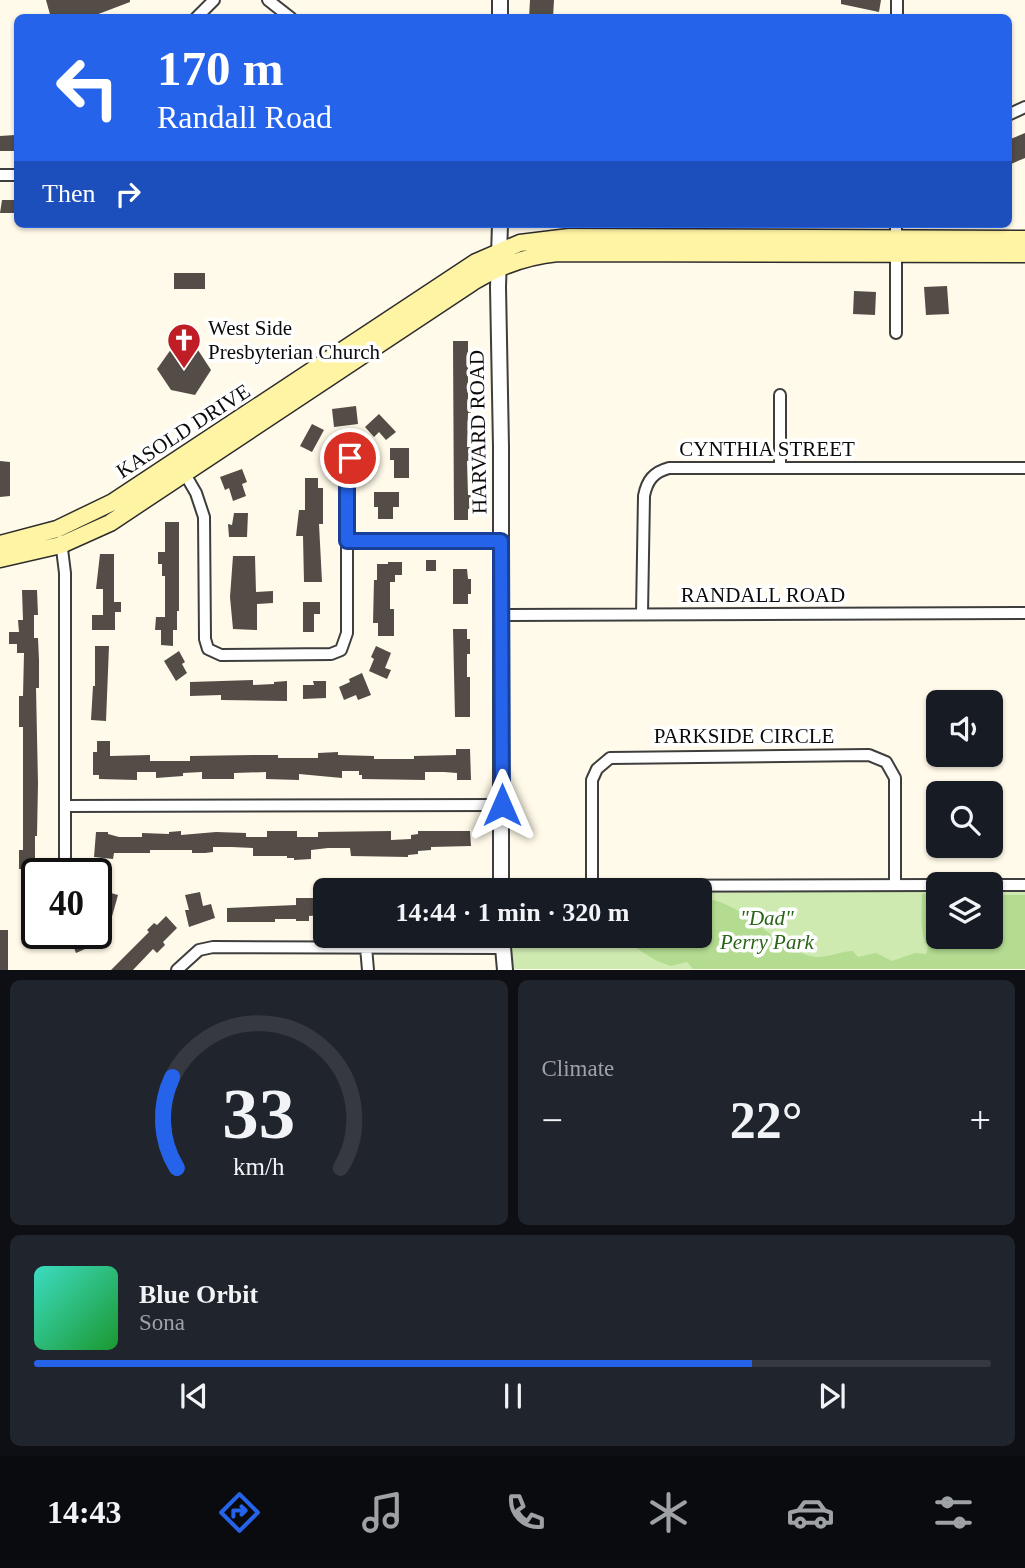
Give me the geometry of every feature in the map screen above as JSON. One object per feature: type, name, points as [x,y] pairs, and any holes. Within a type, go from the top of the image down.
[{"type":"main road","name":"KASOLD DRIVE","points":[[0,559],[59,537],[110,523],[181,467],[461,272],[499,250],[533,240],[569,237],[1025,239]]},
{"type":"main road","name":"KASOLD DRIVE","points":[[181,467],[470,285],[498,269],[532,257],[558,253],[897,239],[1025,254]]},
{"type":"main road","name":"KASOLD DRIVE","points":[[0,544],[59,537]]},
{"type":"street","points":[[200,14],[214,0]]},
{"type":"street","points":[[268,0],[286,14]]},
{"type":"street","name":"HARVARD ROAD","points":[[500,228],[501,878]]},
{"type":"street","points":[[896,333],[897,239]]},
{"type":"street","points":[[780,395],[780,468]]},
{"type":"street","points":[[181,467],[199,499],[204,517],[205,639],[209,651],[226,655],[331,654],[343,647],[347,634],[347,482],[350,458]]},
{"type":"street","name":"CYNTHIA STREET","points":[[642,614],[644,496],[654,474],[669,468],[1025,468]]},
{"type":"street","points":[[59,537],[65,573],[65,858]]},
{"type":"street","points":[[347,541],[501,541]]},
{"type":"street","name":"RANDALL ROAD","points":[[501,615],[1025,613]]},
{"type":"street","name":"PARKSIDE CIRCLE","points":[[592,878],[592,780],[597,769],[610,758],[869,755],[881,758],[890,766],[895,778],[895,885]]},
{"type":"street","points":[[65,806],[502,805]]},
{"type":"street","points":[[712,886],[926,885]]},
{"type":"street","points":[[1003,885],[1025,885]]},
{"type":"street","points":[[177,970],[195,953],[209,947],[313,947]]},
{"type":"street","points":[[366,948],[368,970]]},
{"type":"street","points":[[503,948],[505,970]]},
{"type":"green space","name":"\"Dad\" Perry Park","points":[[712,891],[926,891],[926,949],[1003,949],[1003,891],[1025,891],[1025,969],[512,969],[509,948],[712,948]]},
{"type":"green space","points":[[922,894],[926,894],[926,944],[922,929]]},
{"type":"green space","points":[[1003,895],[1025,895],[1025,969],[693,969],[687,962],[671,966],[657,961],[636,948],[712,948],[712,900],[746,916],[800,953],[815,957],[853,951],[858,957],[876,953],[892,961],[915,953],[926,954],[927,949],[1003,949]]},
{"type":"building","points":[[46,0],[130,0],[98,14],[50,14]]},
{"type":"building","points":[[530,0],[554,0],[553,14],[529,14]]},
{"type":"building","points":[[841,0],[881,0],[879,12],[841,4]]},
{"type":"building","points":[[1025,133],[1025,158],[1012,164],[1012,138]]},
{"type":"building","points":[[14,135],[14,151],[0,151],[0,136]]},
{"type":"building","points":[[2,200],[14,200],[14,213],[0,213]]},
{"type":"building","points":[[174,273],[205,273],[205,289],[174,289]]},
{"type":"building","points":[[947,286],[949,314],[926,315],[924,287]]},
{"type":"building","points":[[854,291],[876,292],[875,315],[853,314]]},
{"type":"building","points":[[453,341],[468,341],[468,351],[471,351],[468,399],[471,399],[471,413],[468,413],[467,447],[471,447],[471,461],[467,461],[471,509],[468,509],[468,520],[454,520]]},
{"type":"building","name":"West Side Presbyterian Church","points":[[174,345],[198,350],[211,370],[195,395],[171,390],[157,369]]},
{"type":"building","points":[[356,406],[358,424],[334,427],[332,409]]},
{"type":"building","points":[[379,414],[396,432],[386,440],[379,432],[374,437],[365,427]]},
{"type":"building","points":[[312,424],[324,430],[312,452],[300,446]]},
{"type":"building","points":[[390,448],[409,448],[409,478],[394,478],[394,460],[390,460]]},
{"type":"building","points":[[0,461],[10,462],[10,496],[0,497]]},
{"type":"building","points":[[242,469],[247,482],[242,484],[246,496],[233,501],[229,488],[225,490],[220,477]]},
{"type":"building","points":[[305,478],[318,478],[318,488],[323,488],[323,524],[319,524],[322,582],[304,582],[303,536],[296,536],[299,510],[305,510]]},
{"type":"building","points":[[374,492],[399,492],[399,507],[393,507],[393,519],[378,519],[378,507],[374,507]]},
{"type":"building","points":[[234,513],[248,513],[247,537],[229,537],[228,524],[232,525]]},
{"type":"building","points":[[165,522],[179,522],[179,611],[177,630],[173,630],[173,646],[161,645],[161,630],[155,630],[156,617],[165,617],[165,576],[162,576],[162,564],[158,564],[158,552],[165,552]]},
{"type":"building","points":[[100,554],[114,554],[114,602],[121,602],[121,612],[115,612],[115,630],[92,630],[92,615],[103,615],[103,589],[96,589]]},
{"type":"building","points":[[233,556],[255,556],[256,592],[273,591],[273,603],[257,604],[257,630],[233,629],[230,597]]},
{"type":"building","points":[[426,560],[436,560],[436,571],[426,571]]},
{"type":"building","points":[[402,562],[402,575],[395,575],[395,582],[390,582],[394,636],[378,636],[378,623],[373,623],[374,580],[377,580],[377,564]]},
{"type":"building","points":[[453,569],[467,569],[468,579],[471,579],[468,604],[453,604]]},
{"type":"building","points":[[22,590],[37,590],[38,615],[34,615],[34,638],[38,638],[39,660],[39,688],[36,688],[37,836],[35,858],[21,858],[19,869],[19,850],[23,850],[23,727],[19,727],[19,696],[23,696],[24,653],[17,653],[17,644],[9,644],[9,632],[19,632],[18,620],[23,620]]},
{"type":"building","points":[[303,602],[320,602],[320,614],[314,614],[314,632],[303,632]]},
{"type":"building","points":[[453,629],[467,629],[467,639],[470,639],[467,677],[470,677],[470,717],[455,717]]},
{"type":"building","points":[[95,646],[109,646],[106,721],[91,720],[95,686]]},
{"type":"building","points":[[376,646],[391,653],[385,668],[391,670],[387,679],[369,671]]},
{"type":"building","points":[[179,651],[187,673],[176,681],[164,661]]},
{"type":"building","points":[[362,673],[371,695],[358,700],[356,695],[344,700],[339,687]]},
{"type":"building","points":[[253,680],[253,685],[287,681],[287,701],[221,700],[221,695],[190,696],[190,682]]},
{"type":"building","points":[[313,681],[326,681],[326,698],[303,699],[303,685],[314,685]]},
{"type":"building","points":[[97,741],[110,741],[110,756],[150,755],[150,761],[190,761],[190,756],[278,755],[278,758],[318,758],[318,753],[338,752],[338,755],[374,756],[374,759],[414,759],[414,756],[456,755],[456,749],[470,749],[471,780],[457,780],[457,773],[444,772],[425,772],[425,780],[362,779],[359,771],[342,771],[342,778],[299,774],[299,780],[266,779],[266,772],[234,773],[234,779],[202,779],[202,772],[156,778],[156,772],[137,772],[137,780],[99,779],[99,775],[93,775],[93,752],[97,752]]},
{"type":"building","points":[[181,831],[181,835],[246,833],[246,837],[267,837],[267,831],[297,831],[297,837],[318,837],[318,832],[391,831],[391,840],[411,839],[411,835],[418,834],[418,831],[470,831],[471,846],[431,847],[431,850],[418,851],[418,854],[408,857],[351,856],[350,848],[328,848],[311,850],[311,859],[294,860],[287,856],[253,856],[253,848],[213,847],[213,852],[205,853],[192,853],[192,850],[150,850],[150,853],[114,853],[113,859],[94,857],[96,832],[108,832],[119,837],[142,837],[142,833]]},
{"type":"building","points":[[200,892],[203,906],[211,904],[215,918],[189,927],[185,910],[189,910],[185,895]]},
{"type":"building","points":[[112,893],[118,895],[112,916]]},
{"type":"building","points":[[296,898],[313,898],[313,916],[309,916],[309,921],[275,919],[275,922],[227,922],[227,908],[296,905]]},
{"type":"building","points":[[166,916],[177,928],[163,942],[165,945],[157,953],[153,949],[133,970],[111,970],[149,932],[147,930],[154,923],[157,925]]},
{"type":"building","points":[[0,930],[8,930],[8,970],[0,970]]},
{"type":"place","name":"West Side Presbyterian Church","points":[[184,370]]},
{"type":"route","points":[[350,458],[347,482],[347,541],[501,541],[502,805]]}]
